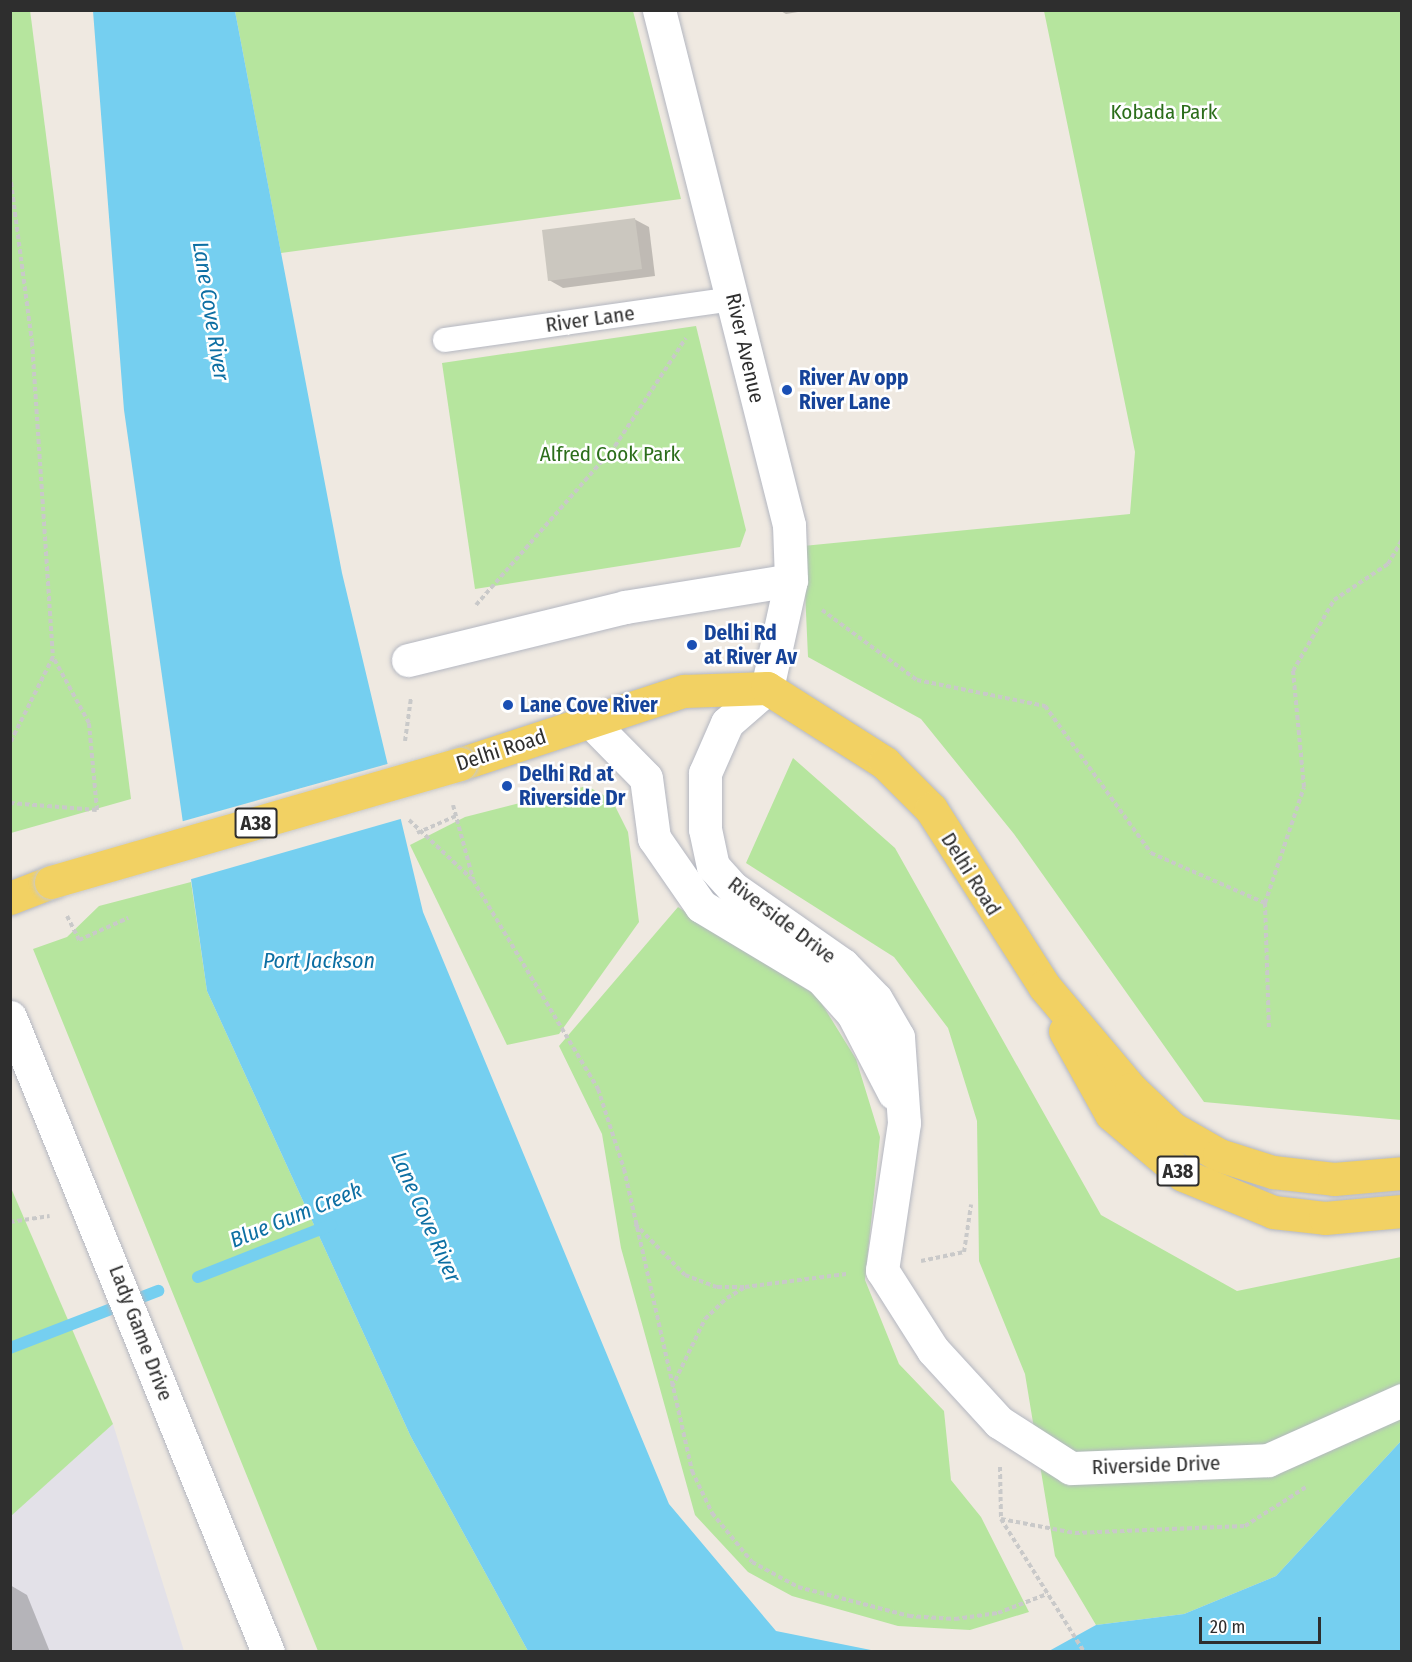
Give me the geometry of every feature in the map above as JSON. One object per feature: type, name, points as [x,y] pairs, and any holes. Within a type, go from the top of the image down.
[{"type":"main road","name":"Delhi Road","points":[[10,898],[51,882],[460,764],[684,691],[767,688],[885,763],[931,809],[1044,986],[1111,1114],[1182,1174],[1273,1212],[1324,1218],[1401,1211]]},
{"type":"main road","name":"Delhi Road","points":[[1044,986],[1131,1089],[1173,1128],[1219,1155],[1273,1172],[1334,1179],[1401,1173]]},
{"type":"street","name":"River Avenue","points":[[659,10],[719,301],[789,525],[788,593],[767,688]]},
{"type":"street","points":[[408,660],[625,607],[788,593]]},
{"type":"street","name":"Riverside Drive","points":[[767,688],[727,723],[705,773],[705,829],[713,866],[733,888],[843,965],[876,999],[898,1037],[904,1123],[882,1269],[933,1350],[999,1422],[1071,1468],[1268,1460],[1401,1400]]},
{"type":"street","name":"Riverside Drive","points":[[591,722],[646,778],[654,838],[701,906],[821,978],[853,1014],[889,1078],[904,1123]]},
{"type":"street","name":"Lady Game Drive","points":[[10,1017],[117,1269],[268,1652]]},
{"type":"lane","name":"River Lane","points":[[445,340],[719,301]]},
{"type":"path","points":[[10,176],[32,342],[53,657],[89,723],[97,810],[10,803]]},
{"type":"path","points":[[458,648],[477,602],[615,446],[719,301]]},
{"type":"path","points":[[1269,1029],[1265,903],[1304,787],[1293,671],[1334,600],[1388,564],[1401,540]]},
{"type":"path","points":[[788,593],[825,610],[917,680],[1045,706],[1150,853],[1265,903]]},
{"type":"path","points":[[10,743],[53,657]]},
{"type":"path","points":[[404,747],[409,699]]},
{"type":"path","points":[[417,833],[456,816],[473,880],[598,1089],[624,1169],[634,1223],[692,1471],[712,1513],[752,1562],[798,1587],[909,1616],[955,1619],[998,1613],[1047,1594]]},
{"type":"path","points":[[410,820],[417,833],[473,880]]},
{"type":"path","points":[[66,913],[79,940],[128,918]]},
{"type":"path","points":[[634,1223],[684,1275],[717,1287],[745,1287],[882,1269],[964,1252],[971,1205]]},
{"type":"path","points":[[672,1388],[705,1319],[745,1287]]},
{"type":"path","points":[[999,1422],[1001,1519],[1047,1594],[1065,1618],[1084,1652]]},
{"type":"path","points":[[1001,1519],[1075,1533]]},
{"type":"shaded area","points":[[113,1424],[184,1651],[11,1651],[10,1516]]},
{"type":"green space","points":[[30,10],[131,799],[11,833],[10,11]]},
{"type":"green space","points":[[235,11],[633,11],[681,199],[281,253]]},
{"type":"green space","name":"Kobada Park","points":[[1044,11],[1401,11],[1401,1120],[1204,1102],[1014,834],[921,719],[808,657],[803,546],[1130,514],[1135,452]]},
{"type":"green space","name":"Alfred Cook Park","points":[[696,326],[746,530],[740,547],[475,589],[442,363]]},
{"type":"green space","points":[[793,758],[895,848],[1101,1215],[1237,1291],[1401,1257],[1401,1441],[1276,1576],[1184,1614],[1096,1625],[1055,1556],[1025,1374],[979,1261],[977,1121],[948,1028],[894,957],[746,863]]},
{"type":"green space","points":[[587,786],[612,800],[628,832],[639,922],[559,1034],[507,1045],[410,845],[465,817]]},
{"type":"green space","points":[[191,882],[207,991],[411,1437],[528,1651],[318,1651],[33,949],[67,937],[99,906]]},
{"type":"green space","points":[[678,907],[817,996],[856,1059],[880,1137],[865,1280],[899,1364],[944,1411],[951,1480],[981,1517],[1029,1612],[970,1630],[898,1626],[792,1596],[748,1572],[695,1515],[621,1248],[602,1134],[559,1046]]},
{"type":"green space","points":[[11,1188],[113,1424],[10,1516]]},
{"type":"water","name":"Port Jackson","points":[[93,11],[235,11],[342,573],[423,912],[669,1504],[776,1631],[876,1651],[528,1651],[411,1437],[207,991],[124,410]]},
{"type":"water","points":[[1401,1441],[1401,1651],[1049,1651],[1096,1625],[1184,1614],[1276,1576]]},
{"type":"pier","points":[[391,763],[404,818],[188,880],[180,822]]},
{"type":"building","points":[[635,218],[642,269],[548,281],[542,230]]},
{"type":"waterway","name":"Blue Gum Creek","points":[[198,1277],[331,1225]]},
{"type":"waterway","name":"Blue Gum Creek","points":[[10,1348],[158,1291]]},
{"type":"place","name":"River Av opp River Lane","points":[[787,390]]},
{"type":"place","name":"Delhi Rd at River Av","points":[[692,645]]},
{"type":"place","name":"Lane Cove River","points":[[508,705]]},
{"type":"place","name":"Delhi Rd at Riverside Dr","points":[[507,786]]}]
